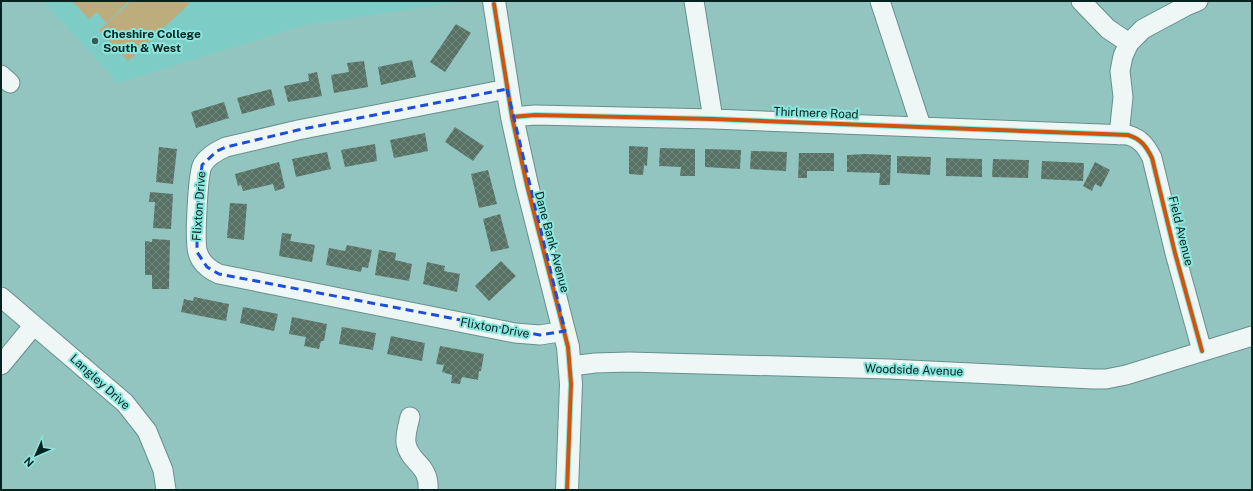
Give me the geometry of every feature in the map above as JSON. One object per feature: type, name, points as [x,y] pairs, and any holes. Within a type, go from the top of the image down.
[{"type":"street","name":"Dane Bank Avenue","points":[[494,1],[512,117],[527,185],[565,330],[571,366],[567,490]]},
{"type":"street","points":[[694,1],[713,119]]},
{"type":"street","points":[[880,1],[922,126]]},
{"type":"street","points":[[1081,1],[1108,28],[1129,43]]},
{"type":"street","points":[[1120,135],[1123,97],[1120,71],[1123,56],[1129,43],[1143,29],[1198,1]]},
{"type":"street","name":"Flixton Drive","points":[[507,89],[298,130],[226,147],[217,151],[202,165],[200,172],[197,213],[197,252],[201,259],[213,272],[219,274],[515,333],[540,335],[565,330]]},
{"type":"street","name":"Thirlmere Road","points":[[512,117],[535,115],[713,119],[819,124],[922,126],[1120,135]]},
{"type":"street","name":"Field Avenue","points":[[1120,135],[1128,135],[1142,142],[1147,147],[1152,158],[1175,253],[1202,352]]},
{"type":"street","name":"Langley Drive","points":[[1,297],[109,388],[137,416],[147,431],[155,448],[163,470],[166,490]]},
{"type":"street","points":[[1,366],[34,325]]},
{"type":"street","name":"Woodside Avenue","points":[[571,366],[595,363],[667,363],[889,369],[1093,379],[1126,375],[1252,336]]},
{"type":"street","points":[[410,418],[405,440],[407,448],[425,472],[428,490]]},
{"type":"highlighted area","points":[[507,89],[565,331],[540,335],[219,274],[207,267],[197,252],[197,213],[202,165],[217,151],[226,147],[298,130]]},
{"type":"shaded area","points":[[43,1],[466,1],[304,25],[118,83]]},
{"type":"shaded area","points":[[72,1],[129,1],[106,23],[97,12],[89,19]]},
{"type":"shaded area","points":[[131,1],[187,1],[189,4],[128,61],[99,30]]},
{"type":"building","points":[[456,24],[471,33],[445,72],[430,62]]},
{"type":"building","points":[[412,60],[416,77],[381,85],[378,67]]},
{"type":"building","points":[[364,61],[368,87],[334,93],[331,75],[349,72],[347,63]]},
{"type":"building","points":[[317,72],[322,96],[288,102],[284,86],[309,81],[308,74]]},
{"type":"building","points":[[271,89],[275,105],[242,114],[237,98]]},
{"type":"building","points":[[224,102],[229,118],[196,128],[191,112]]},
{"type":"building","points":[[455,127],[484,146],[473,161],[445,142]]},
{"type":"building","points":[[425,133],[428,151],[394,158],[390,140]]},
{"type":"building","points":[[375,144],[377,161],[345,167],[341,150]]},
{"type":"building","points":[[629,146],[648,147],[647,166],[644,165],[643,175],[629,174]]},
{"type":"building","points":[[159,147],[177,149],[173,184],[156,182]]},
{"type":"building","points":[[660,148],[695,149],[695,176],[680,176],[681,167],[659,166]]},
{"type":"building","points":[[705,149],[741,150],[740,169],[705,167]]},
{"type":"building","points":[[751,151],[787,152],[786,171],[750,169]]},
{"type":"building","points":[[327,152],[331,169],[296,177],[292,159]]},
{"type":"building","points":[[799,153],[834,153],[834,171],[807,171],[807,178],[798,178]]},
{"type":"building","points":[[847,155],[891,155],[890,185],[879,185],[880,173],[847,172]]},
{"type":"building","points":[[897,156],[931,157],[930,175],[897,173]]},
{"type":"building","points":[[946,158],[982,159],[982,177],[946,176]]},
{"type":"building","points":[[993,159],[1029,160],[1028,178],[992,177]]},
{"type":"building","points":[[1042,161],[1084,163],[1083,181],[1041,179]]},
{"type":"building","points":[[279,162],[285,188],[275,191],[273,184],[243,191],[241,185],[238,186],[235,174]]},
{"type":"building","points":[[1095,162],[1110,170],[1101,187],[1095,184],[1092,191],[1083,186]]},
{"type":"building","points":[[488,170],[497,204],[479,208],[471,174]]},
{"type":"building","points":[[150,192],[173,194],[171,229],[153,228],[155,202],[149,202]]},
{"type":"building","points":[[230,203],[247,204],[244,240],[227,238]]},
{"type":"building","points":[[500,214],[509,248],[491,252],[483,219]]},
{"type":"building","points":[[282,233],[292,234],[290,241],[315,245],[312,262],[279,256]]},
{"type":"building","points":[[152,239],[170,240],[169,289],[152,289],[152,275],[145,275],[145,241],[152,242]]},
{"type":"building","points":[[347,245],[372,250],[368,268],[362,267],[361,272],[326,265],[329,248],[345,251]]},
{"type":"building","points":[[379,250],[396,253],[395,260],[412,264],[409,281],[375,275]]},
{"type":"building","points":[[501,261],[516,276],[489,301],[475,286]]},
{"type":"building","points":[[427,262],[445,266],[444,271],[460,274],[457,292],[423,284]]},
{"type":"building","points":[[194,297],[229,304],[226,321],[181,312],[184,299],[193,301]]},
{"type":"building","points":[[243,307],[278,314],[274,331],[240,323]]},
{"type":"building","points":[[292,317],[327,324],[324,341],[321,341],[319,349],[304,346],[306,337],[289,334]]},
{"type":"building","points":[[342,327],[376,333],[373,350],[339,344]]},
{"type":"building","points":[[391,336],[425,343],[422,361],[387,354]]},
{"type":"building","points":[[440,346],[484,354],[478,380],[462,377],[460,384],[451,383],[452,375],[442,372],[444,365],[436,364]]},
{"type":"cycle path","points":[[494,4],[512,117],[527,185],[568,347],[571,384],[567,490]]},
{"type":"cycle path","points":[[512,117],[535,115],[713,119],[1128,135],[1143,144],[1152,158],[1175,253],[1202,351]]},
{"type":"place","name":"Cheshire College South & West","points":[[95,41]]}]
